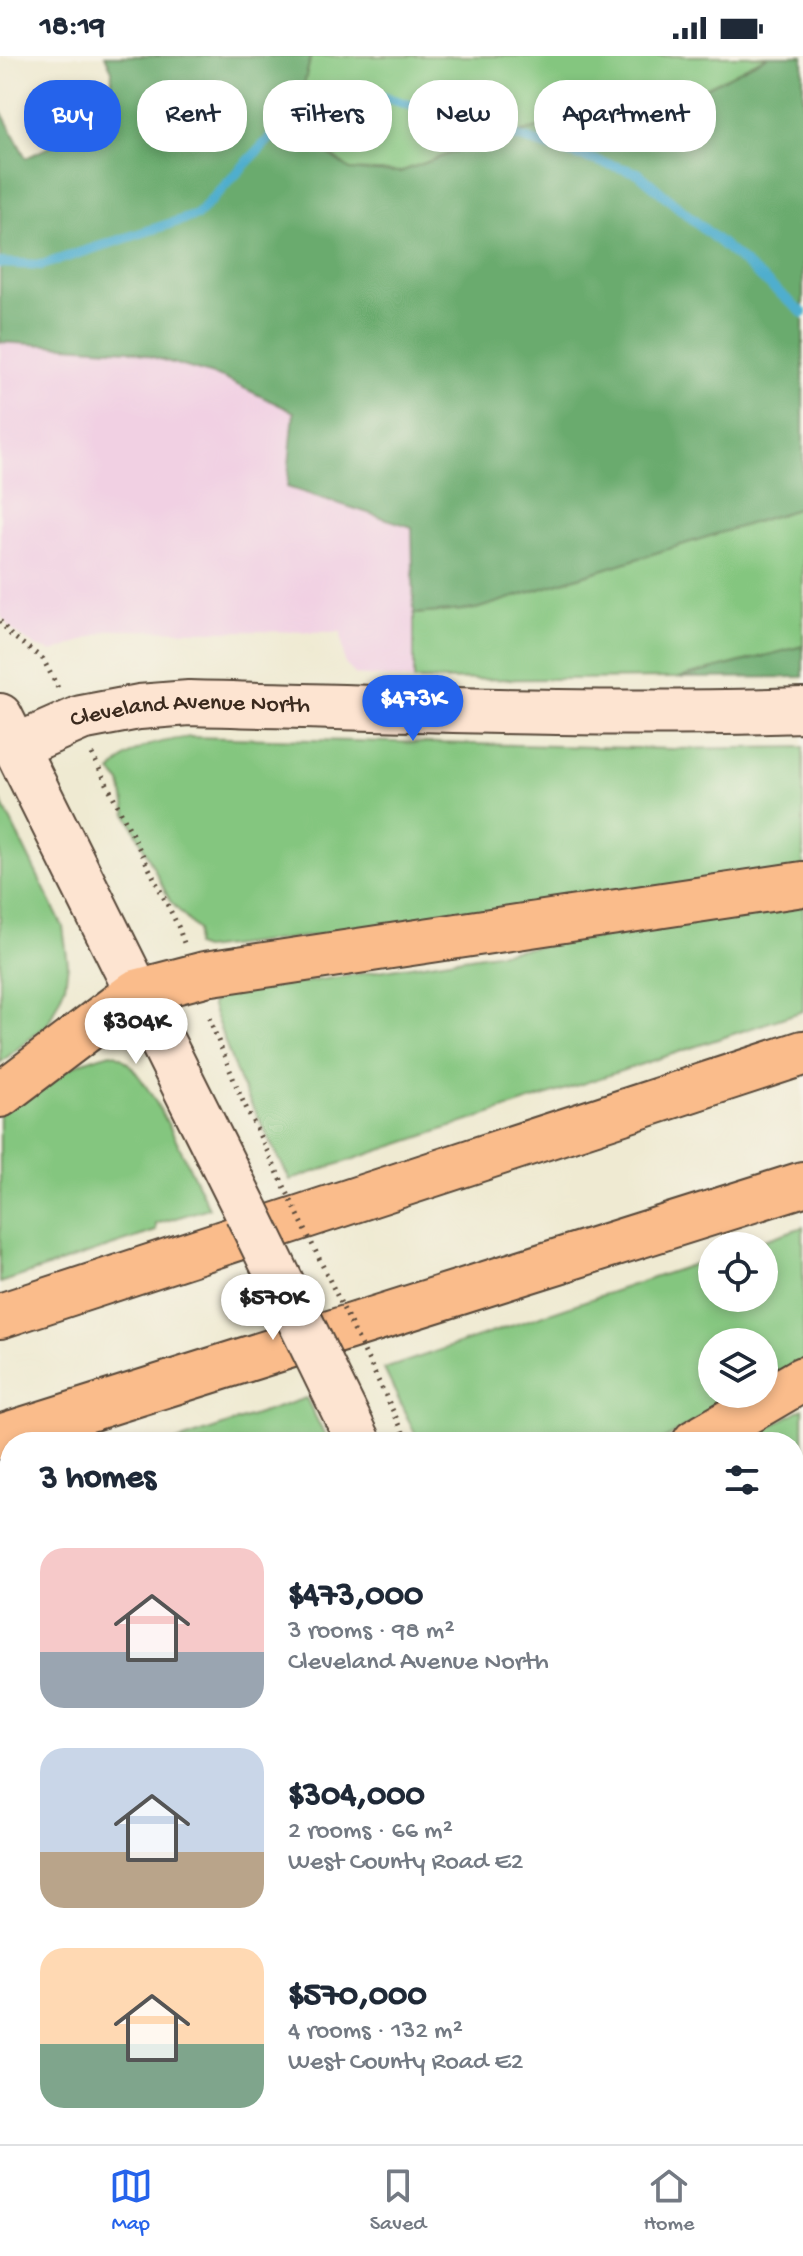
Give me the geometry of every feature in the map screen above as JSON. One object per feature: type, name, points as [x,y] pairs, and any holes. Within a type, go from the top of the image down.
[{"type":"highway","points":[[0,1095],[136,992],[205,974],[803,884]]},
{"type":"highway","points":[[0,1316],[803,1053]]},
{"type":"highway","points":[[16,1432],[803,1184]]},
{"type":"highway","points":[[712,1432],[803,1379]]},
{"type":"street","name":"Cleveland Avenue North","points":[[7,731],[139,707],[189,703],[584,713],[803,710]]},
{"type":"street","points":[[7,731],[197,1108],[354,1432]]},
{"type":"path","points":[[0,621],[11,635],[43,659]]},
{"type":"path","points":[[108,787],[178,926]]},
{"type":"path","points":[[209,1018],[240,1095],[403,1432]]},
{"type":"shaded area","points":[[0,342],[129,350],[223,378],[295,412],[287,487],[412,527],[414,680],[356,675],[345,664],[341,632],[110,630],[53,652],[36,647],[12,630],[0,615]]},
{"type":"green space","points":[[105,56],[311,56],[305,80],[263,80],[263,152],[326,152],[350,170],[400,172],[454,152],[518,152],[518,133],[534,129],[534,152],[716,152],[716,83],[768,56],[803,56],[803,507],[476,609],[414,614],[412,527],[287,487],[294,412],[223,378],[129,350],[0,342],[0,109],[26,158],[39,152],[121,152],[121,80],[112,80],[112,70]]},
{"type":"green space","points":[[311,56],[768,56],[716,83],[716,80],[534,80],[534,129],[518,133],[518,80],[408,80],[408,152],[454,152],[400,172],[350,170],[326,152],[392,152],[392,80],[305,80]]},
{"type":"green space","points":[[803,507],[803,646],[679,678],[414,680],[414,614],[476,609]]},
{"type":"green space","points":[[803,646],[803,677],[679,678]]},
{"type":"green space","points":[[190,737],[673,749],[803,747],[803,873],[684,892],[203,949],[195,946],[197,930],[170,901],[127,814],[121,783],[111,772],[137,750]]},
{"type":"green space","points":[[0,799],[63,927],[68,964],[65,986],[48,1024],[0,1063]]},
{"type":"green space","points":[[803,906],[803,1011],[290,1180],[239,1080],[211,1004],[224,995],[247,991]]},
{"type":"green space","points":[[111,1053],[123,1059],[152,1095],[209,1208],[156,1224],[156,1231],[0,1283],[0,1111],[67,1070]]},
{"type":"green space","points":[[803,1227],[803,1360],[778,1374],[778,1328],[698,1328],[698,1408],[718,1408],[676,1432],[414,1432],[384,1369],[698,1263],[698,1312],[778,1312],[778,1235]]},
{"type":"green space","points":[[306,1398],[323,1432],[205,1432]]},
{"type":"green space","points":[[803,1408],[803,1432],[761,1432]]},
{"type":"waterway","points":[[0,263],[42,265],[197,215],[291,116],[353,88],[638,173],[803,313]]}]
